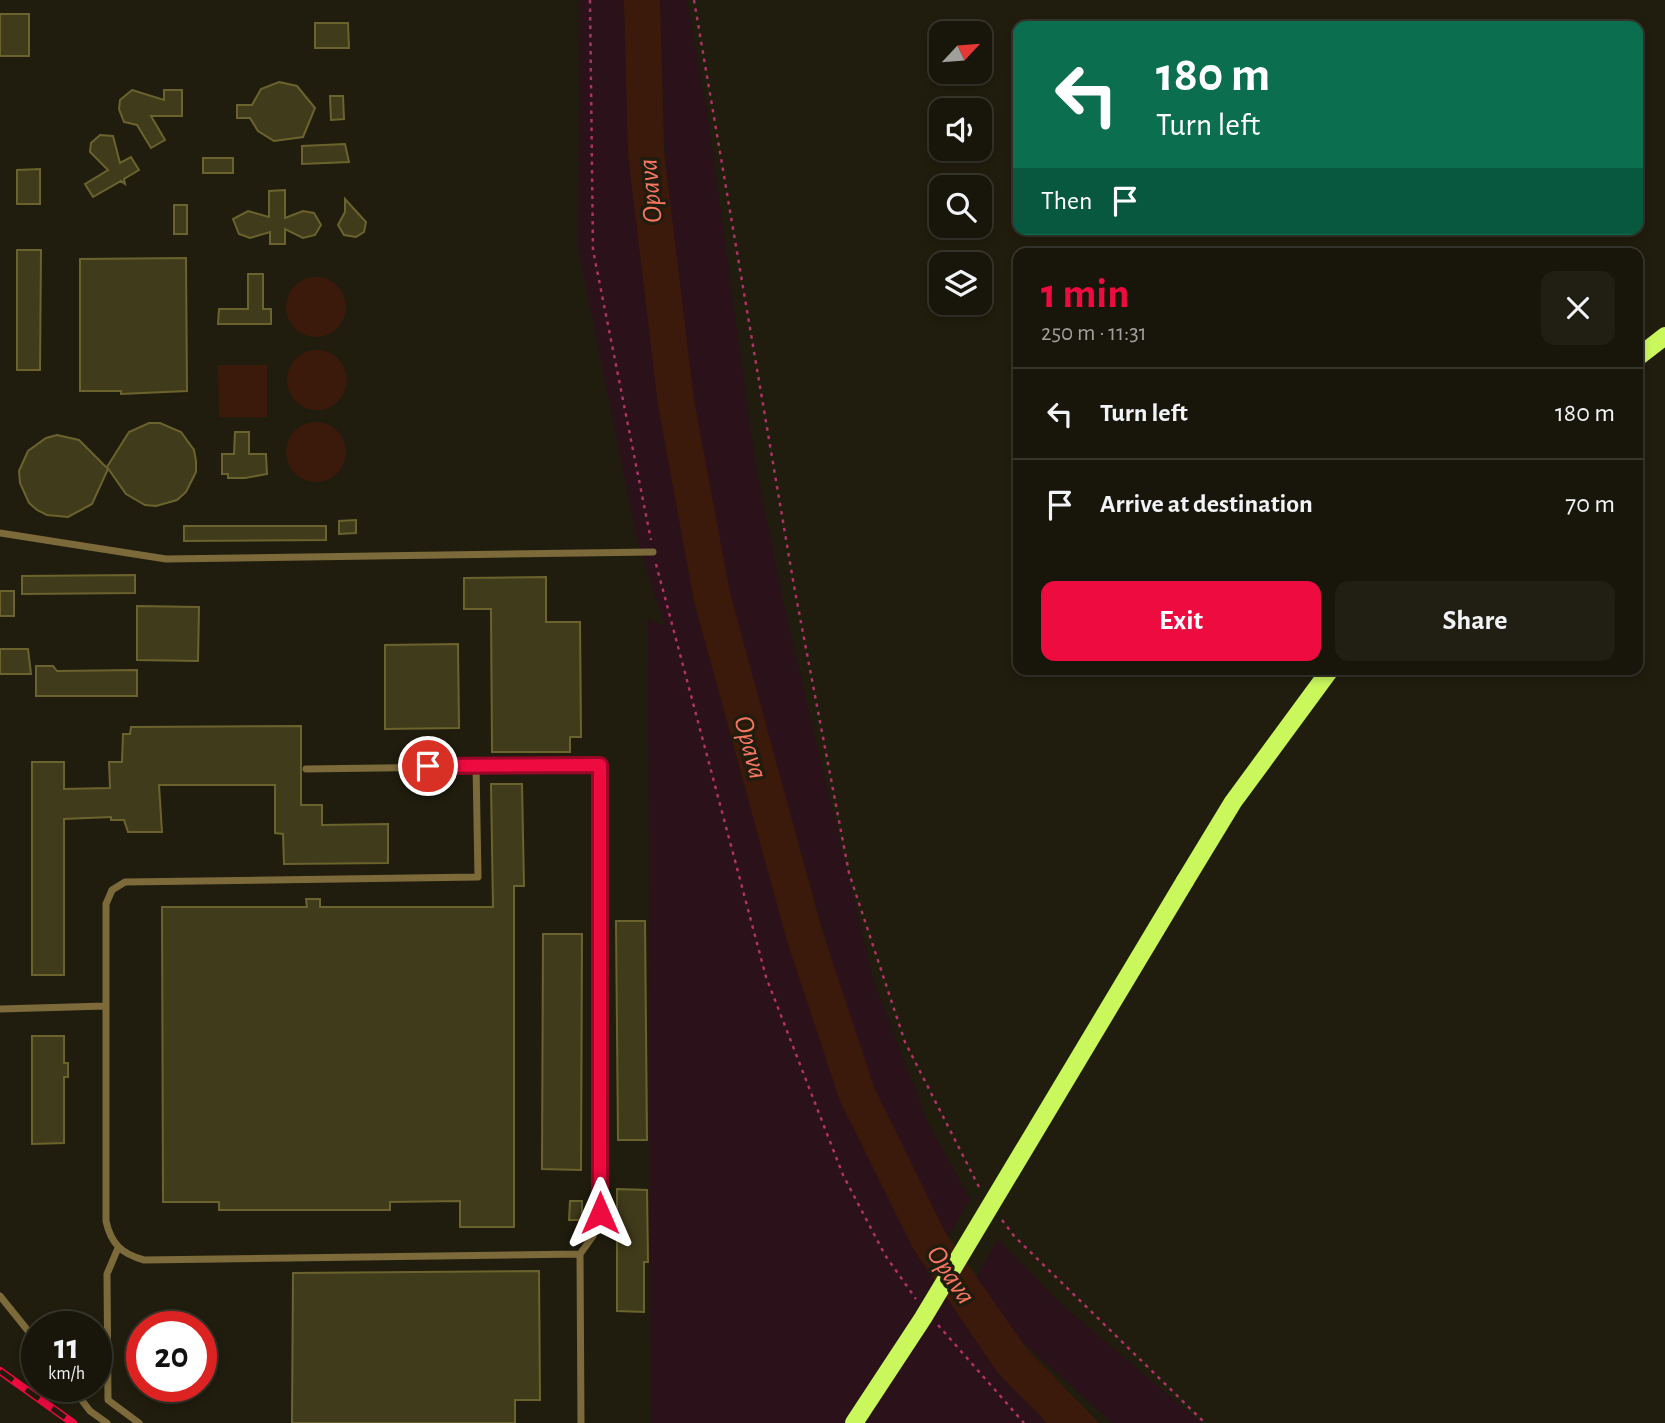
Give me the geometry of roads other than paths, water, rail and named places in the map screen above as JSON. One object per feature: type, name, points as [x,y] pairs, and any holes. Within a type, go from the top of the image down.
[{"type":"main road","points":[[1643,353],[1665,336]]},
{"type":"main road","points":[[854,1423],[923,1318],[1233,802],[1326,675]]},
{"type":"lane","points":[[0,533],[166,559],[653,552]]},
{"type":"lane","points":[[476,765],[478,877],[125,882],[112,890],[106,904],[106,1221],[109,1235],[118,1248],[144,1260],[580,1254]]},
{"type":"lane","points":[[306,769],[600,765],[600,1213],[593,1236],[580,1254],[581,1423]]},
{"type":"lane","points":[[0,1009],[106,1006]]},
{"type":"lane","points":[[118,1248],[107,1274],[108,1401],[139,1423]]},
{"type":"lane","points":[[0,1296],[21,1322]]},
{"type":"lane","points":[[83,1402],[90,1411],[107,1423]]},
{"type":"water","name":"Opava","points":[[624,0],[660,0],[664,151],[694,400],[730,593],[822,930],[874,1087],[945,1232],[1027,1349],[1099,1423],[1047,1423],[998,1373],[914,1250],[840,1101],[787,941],[694,601],[658,405],[628,154]]},
{"type":"water","points":[[310,277],[322,277],[341,290],[346,307],[344,319],[333,332],[322,337],[310,337],[291,324],[286,313],[286,301],[299,282]]},
{"type":"water","points":[[311,350],[323,350],[342,363],[347,380],[345,392],[334,405],[323,410],[311,410],[292,397],[287,386],[287,374],[300,355]]},
{"type":"water","points":[[218,365],[267,365],[267,417],[219,417]]},
{"type":"water","points":[[310,422],[322,422],[341,435],[346,452],[344,464],[333,477],[322,482],[310,482],[291,469],[286,458],[286,446],[299,427]]},
{"type":"railway","points":[[0,1371],[73,1423]]}]
